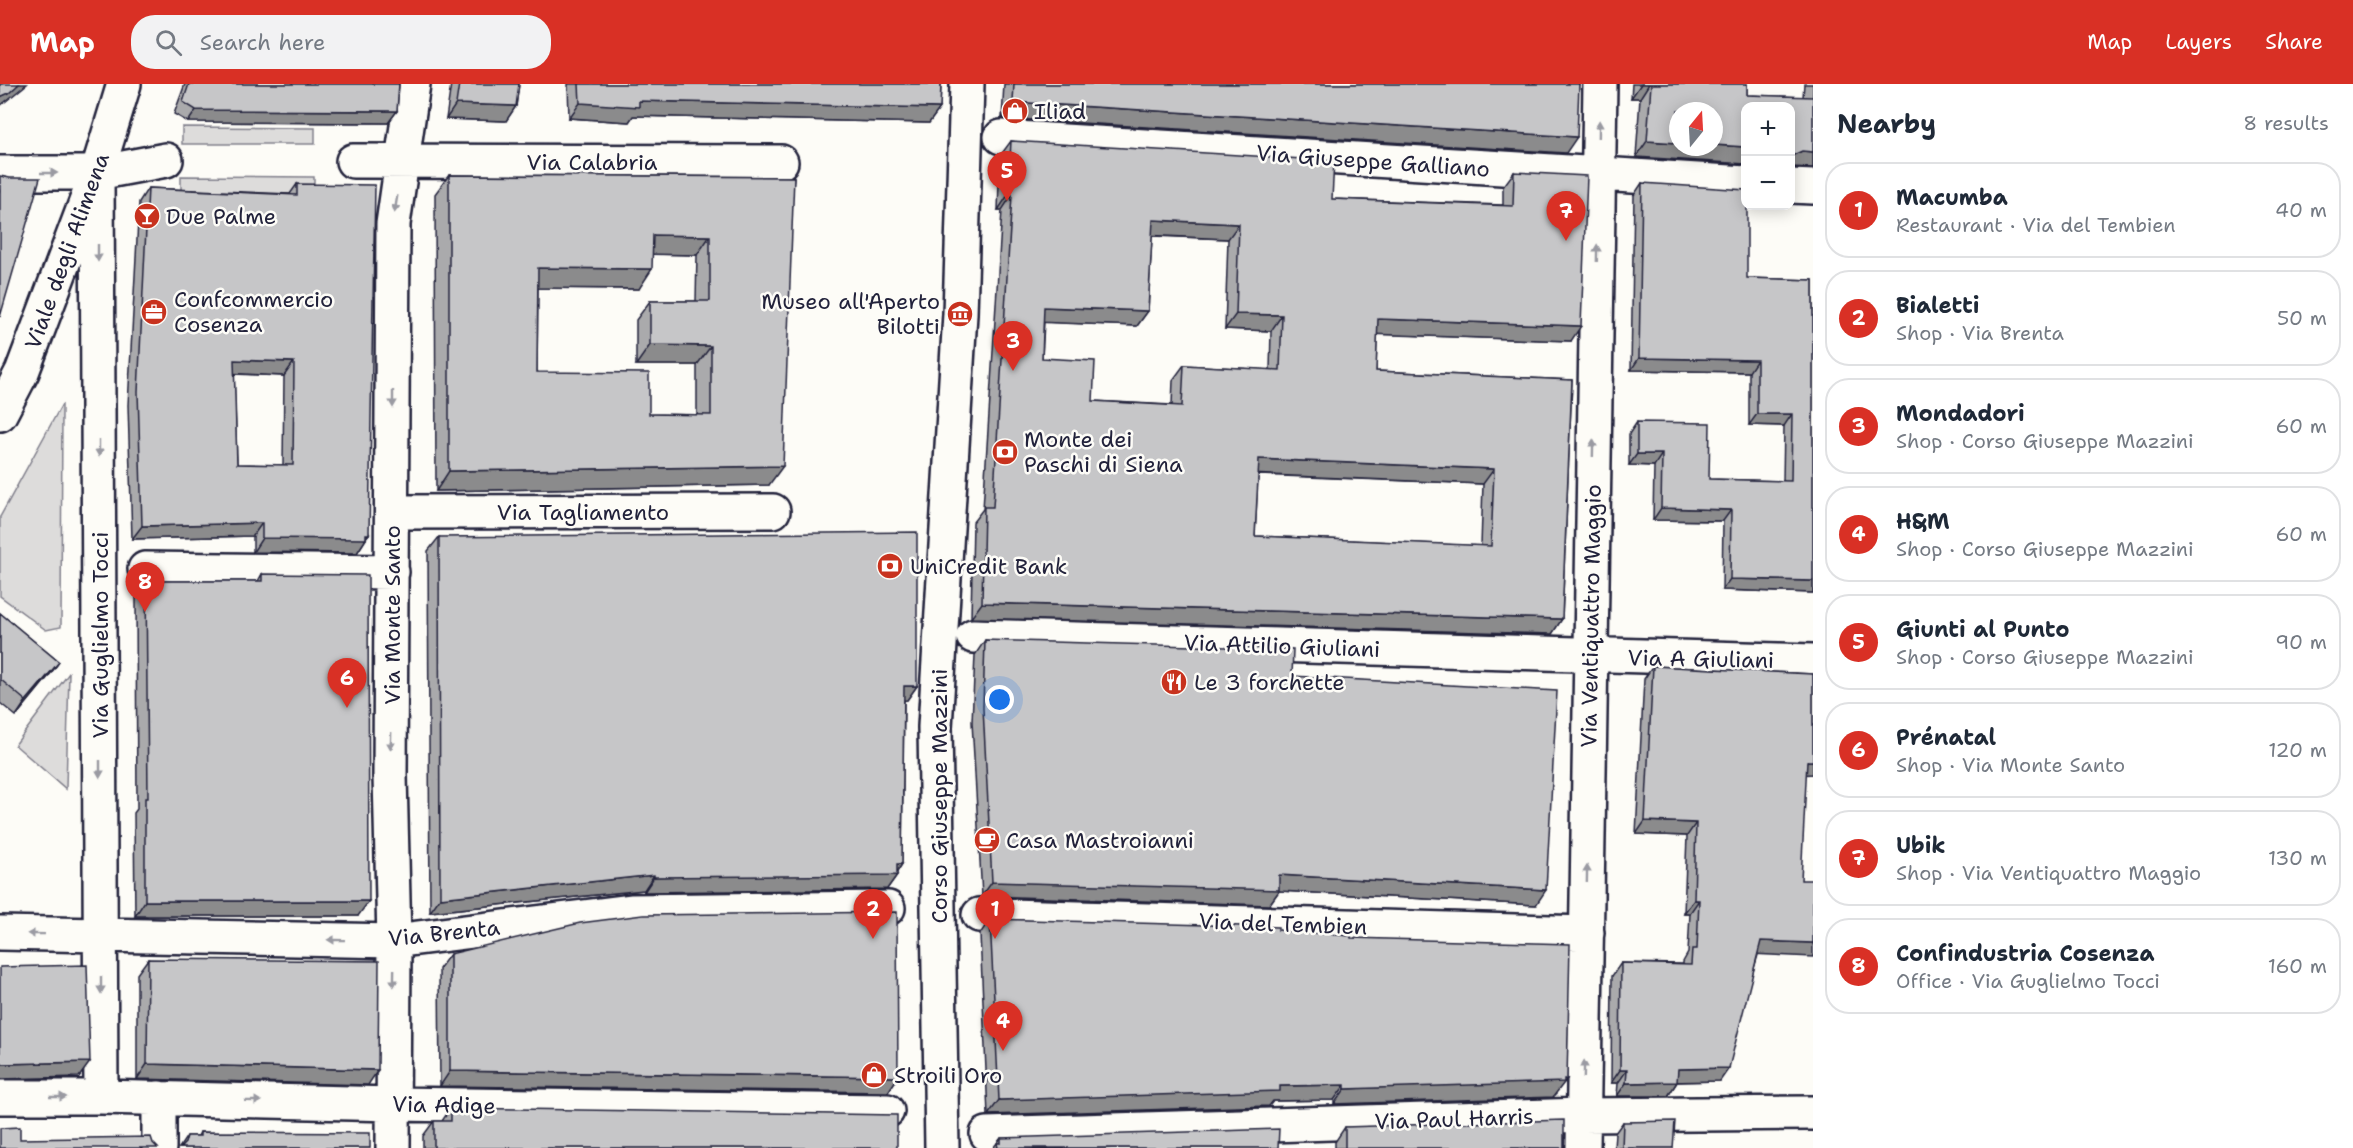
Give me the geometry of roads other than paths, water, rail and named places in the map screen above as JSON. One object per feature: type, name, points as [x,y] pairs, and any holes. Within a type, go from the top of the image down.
[{"type":"street","name":"Viale degli Alimena","points":[[0,414],[22,372],[97,173],[124,84]]},
{"type":"street","name":"Via Monte Santo","points":[[393,1148],[394,941],[390,776],[393,224],[413,84]]},
{"type":"street","name":"Corso Giuseppe Mazzini","points":[[942,1148],[935,727],[960,314],[967,84]]},
{"type":"street","name":"Via Ventiquattro Maggio","points":[[1583,1148],[1600,84]]},
{"type":"street","name":"Via Giuseppe Galliano","points":[[1001,137],[1741,183]]},
{"type":"street","points":[[0,173],[97,173],[166,160]]},
{"type":"street","name":"Via Calabria","points":[[353,161],[781,162]]},
{"type":"street","name":"Via Guglielmo Tocci","points":[[97,173],[101,1096]]},
{"type":"street","points":[[1795,186],[1813,187]]},
{"type":"street","name":"Via Tagliamento","points":[[392,512],[773,511]]},
{"type":"street","points":[[145,569],[392,572]]},
{"type":"street","name":"Via Attilio Giuliani","points":[[973,636],[1590,656]]},
{"type":"street","name":"Via A Giuliani","points":[[1590,656],[1813,661]]},
{"type":"street","name":"Via Brenta","points":[[0,933],[394,941],[631,910],[888,908]]},
{"type":"street","name":"Via del Tembien","points":[[979,915],[1587,933]]},
{"type":"street","name":"Via Adige","points":[[0,1097],[101,1096],[393,1104],[887,1111]]},
{"type":"street","points":[[159,1098],[159,1148]]},
{"type":"street","name":"Via Paul Harris","points":[[987,1134],[1583,1115],[1813,1113]]},
{"type":"place","name":"Iliad","points":[[1015,111]]},
{"type":"place","name":"Giunti al Punto","points":[[1007,201]]},
{"type":"place","name":"Due Palme","points":[[147,216]]},
{"type":"place","name":"Ubik","points":[[1566,241]]},
{"type":"place","name":"Confcommercio Cosenza","points":[[154,312]]},
{"type":"place","name":"Museo all'Aperto Bilotti","points":[[960,314]]},
{"type":"place","name":"Mondadori","points":[[1013,371]]},
{"type":"place","name":"Monte dei Paschi di Siena","points":[[1005,452]]},
{"type":"place","name":"UniCredit Bank","points":[[890,566]]},
{"type":"place","name":"Confindustria Cosenza","points":[[145,612]]},
{"type":"place","name":"Le 3 forchette","points":[[1174,682]]},
{"type":"place","name":"Prénatal","points":[[347,708]]},
{"type":"place","name":"Casa Mastroianni","points":[[987,840]]},
{"type":"place","name":"Bialetti","points":[[873,939]]},
{"type":"place","name":"Macumba","points":[[995,939]]},
{"type":"place","name":"H&M","points":[[1003,1051]]},
{"type":"place","name":"Stroili Oro","points":[[874,1075]]}]
